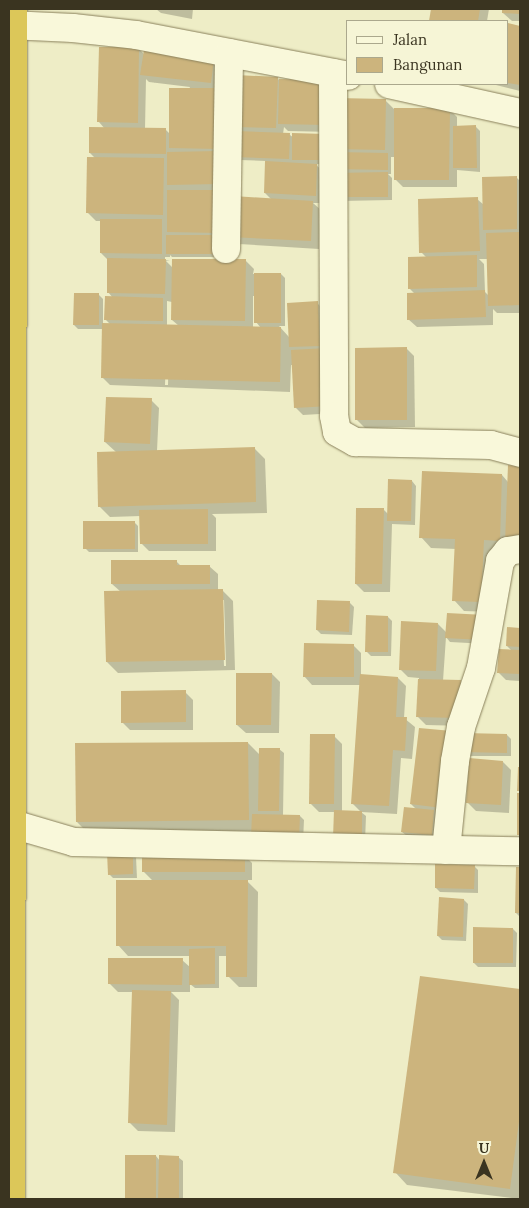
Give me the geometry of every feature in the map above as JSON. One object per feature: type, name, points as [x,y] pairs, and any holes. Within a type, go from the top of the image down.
[{"type":"highway","points":[[11,20],[11,1199]]},
{"type":"street","points":[[11,20],[136,35],[340,74],[334,416],[337,432],[355,442],[491,445],[520,453]]},
{"type":"street","points":[[226,249],[230,53]]},
{"type":"street","points":[[394,85],[520,113]]},
{"type":"street","points":[[446,850],[455,761],[461,727],[481,668],[500,561],[508,551],[520,549]]},
{"type":"street","points":[[11,824],[74,842],[520,851]]},
{"type":"building","points":[[431,9],[480,9],[478,20],[429,20]]},
{"type":"building","points":[[502,9],[520,9],[520,14],[502,13]]},
{"type":"building","points":[[509,23],[520,26],[520,85],[509,83]]},
{"type":"building","points":[[99,47],[139,47],[138,123],[97,122]]},
{"type":"building","points":[[144,50],[214,59],[211,83],[140,75]]},
{"type":"building","points":[[236,75],[278,77],[276,128],[234,127]]},
{"type":"building","points":[[279,79],[326,80],[326,125],[278,124]]},
{"type":"building","points":[[169,88],[220,88],[219,149],[169,148]]},
{"type":"building","points":[[336,98],[386,99],[385,150],[335,149]]},
{"type":"building","points":[[394,108],[450,108],[449,180],[394,180]]},
{"type":"building","points":[[476,125],[477,168],[453,168],[453,126]]},
{"type":"building","points":[[89,127],[166,128],[166,154],[89,153]]},
{"type":"building","points":[[236,131],[290,133],[289,159],[234,157]]},
{"type":"building","points":[[292,133],[325,134],[324,160],[292,160]]},
{"type":"building","points":[[219,151],[219,184],[167,185],[167,152]]},
{"type":"building","points":[[336,152],[388,153],[388,170],[335,169]]},
{"type":"building","points":[[87,157],[164,158],[163,215],[86,213]]},
{"type":"building","points":[[265,161],[317,164],[316,196],[264,193]]},
{"type":"building","points":[[388,172],[388,197],[335,197],[335,173]]},
{"type":"building","points":[[517,176],[517,229],[483,230],[482,177]]},
{"type":"building","points":[[167,190],[219,190],[219,233],[167,232]]},
{"type":"building","points":[[233,196],[313,201],[311,241],[230,237]]},
{"type":"building","points":[[478,197],[480,251],[419,253],[418,199]]},
{"type":"building","points":[[100,219],[162,219],[162,254],[100,253]]},
{"type":"building","points":[[520,232],[520,305],[488,306],[486,233]]},
{"type":"building","points":[[166,235],[219,235],[219,254],[166,254]]},
{"type":"building","points":[[477,255],[477,287],[408,289],[408,257]]},
{"type":"building","points":[[107,258],[166,259],[165,294],[107,293]]},
{"type":"building","points":[[172,259],[246,259],[245,321],[171,320]]},
{"type":"building","points":[[254,273],[281,273],[281,323],[254,323]]},
{"type":"building","points":[[485,290],[486,317],[407,320],[407,293]]},
{"type":"building","points":[[74,293],[99,293],[99,325],[73,325]]},
{"type":"building","points":[[105,296],[163,298],[163,321],[104,320]]},
{"type":"building","points":[[318,301],[320,346],[289,347],[287,303]]},
{"type":"building","points":[[102,323],[281,327],[280,382],[101,378]]},
{"type":"building","points":[[407,347],[407,420],[355,420],[355,348]]},
{"type":"building","points":[[327,348],[330,406],[294,408],[291,350]]},
{"type":"building","points":[[106,397],[152,398],[150,444],[104,442]]},
{"type":"building","points":[[255,447],[256,502],[98,507],[97,452]]},
{"type":"building","points":[[508,465],[520,466],[520,543],[505,543]]},
{"type":"building","points":[[422,471],[502,474],[500,541],[484,540],[481,602],[452,601],[455,539],[419,538]]},
{"type":"building","points":[[388,479],[412,480],[411,521],[387,521]]},
{"type":"building","points":[[356,508],[384,508],[382,584],[355,584]]},
{"type":"building","points":[[208,509],[208,544],[140,544],[139,510]]},
{"type":"building","points":[[83,521],[135,521],[135,549],[83,549]]},
{"type":"building","points":[[111,560],[177,560],[177,565],[210,565],[210,584],[111,584]]},
{"type":"building","points":[[223,589],[225,660],[106,662],[104,591]]},
{"type":"building","points":[[317,600],[350,601],[349,632],[316,630]]},
{"type":"building","points":[[447,613],[485,615],[483,640],[445,638]]},
{"type":"building","points":[[366,615],[388,616],[388,652],[365,652]]},
{"type":"building","points":[[401,621],[438,623],[436,671],[399,670]]},
{"type":"building","points":[[507,627],[520,628],[520,647],[506,646]]},
{"type":"building","points":[[304,643],[354,644],[354,677],[303,677]]},
{"type":"building","points":[[499,649],[520,650],[520,674],[497,673]]},
{"type":"building","points":[[236,673],[272,673],[271,725],[236,725]]},
{"type":"building","points":[[360,674],[398,677],[396,717],[407,717],[405,751],[393,750],[389,806],[351,804]]},
{"type":"building","points":[[418,679],[461,680],[460,718],[416,717]]},
{"type":"building","points":[[186,690],[186,722],[121,723],[121,691]]},
{"type":"building","points":[[419,728],[452,731],[442,808],[410,804]]},
{"type":"building","points":[[464,733],[507,734],[507,753],[464,752]]},
{"type":"building","points":[[310,734],[335,734],[334,804],[309,804]]},
{"type":"building","points":[[248,742],[249,820],[76,822],[75,743]]},
{"type":"building","points":[[259,748],[280,748],[279,811],[258,811]]},
{"type":"building","points":[[469,758],[503,761],[501,805],[466,803]]},
{"type":"building","points":[[518,767],[520,767],[520,791],[517,791]]},
{"type":"building","points":[[517,793],[520,793],[520,835],[517,835]]},
{"type":"building","points":[[404,807],[434,810],[432,835],[401,832]]},
{"type":"building","points":[[334,810],[362,811],[362,839],[333,838]]},
{"type":"building","points":[[252,814],[300,815],[299,839],[251,837]]},
{"type":"building","points":[[107,852],[133,852],[133,874],[108,875]]},
{"type":"building","points":[[142,853],[245,854],[245,872],[142,872]]},
{"type":"building","points":[[435,864],[475,865],[474,889],[435,888]]},
{"type":"building","points":[[516,867],[520,867],[520,913],[515,913]]},
{"type":"building","points":[[116,880],[248,880],[247,977],[226,977],[226,946],[116,946]]},
{"type":"building","points":[[439,897],[464,899],[463,937],[437,936]]},
{"type":"building","points":[[473,927],[513,928],[513,963],[473,963]]},
{"type":"building","points":[[215,948],[215,984],[189,985],[189,949]]},
{"type":"building","points":[[108,958],[183,958],[182,985],[108,984]]},
{"type":"building","points":[[420,976],[520,989],[520,1114],[510,1189],[393,1173]]},
{"type":"building","points":[[132,990],[171,991],[167,1125],[128,1123]]},
{"type":"building","points":[[125,1155],[156,1155],[156,1199],[125,1199]]},
{"type":"building","points":[[159,1155],[179,1156],[179,1199],[158,1199]]}]
